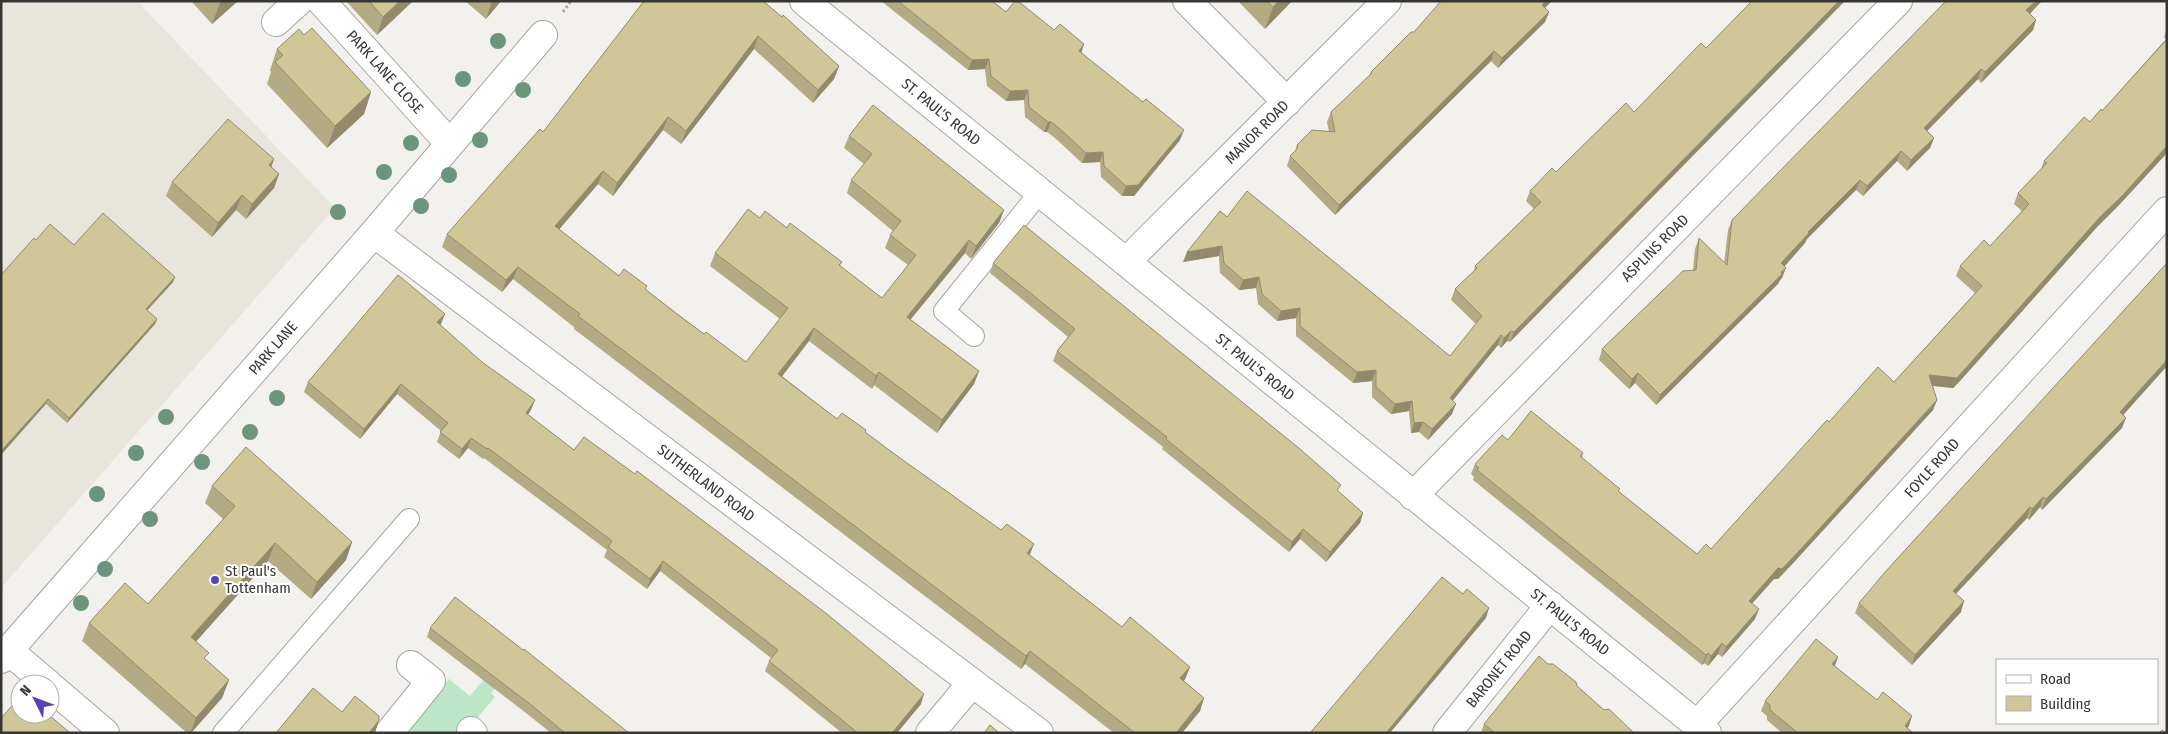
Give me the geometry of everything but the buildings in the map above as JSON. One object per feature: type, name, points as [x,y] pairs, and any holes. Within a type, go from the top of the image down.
[{"type":"street","points":[[276,22],[299,1]]},
{"type":"street","name":"PARK LANE CLOSE","points":[[321,1],[450,144]]},
{"type":"street","name":"ST. PAUL'S ROAD","points":[[804,1],[1702,729]]},
{"type":"street","points":[[1187,1],[1287,102]]},
{"type":"street","name":"MANOR ROAD","points":[[1126,262],[1387,1]]},
{"type":"street","name":"ASPLINS ROAD","points":[[1414,496],[1436,470],[1898,1]]},
{"type":"street","name":"PARK LANE","points":[[5,655],[374,233],[543,35]]},
{"type":"street","name":"FOYLE ROAD","points":[[1702,729],[2167,211]]},
{"type":"street","name":"SUTHERLAND ROAD","points":[[374,233],[1039,733]]},
{"type":"street","name":"BARONET ROAD","points":[[1447,733],[1550,605]]},
{"type":"street","points":[[5,655],[33,674]]},
{"type":"street","points":[[390,733],[431,681],[411,665]]},
{"type":"street","points":[[930,733],[972,683]]},
{"type":"street","points":[[60,694],[105,733]]},
{"type":"lane","points":[[974,336],[944,311],[1040,192]]},
{"type":"lane","points":[[223,733],[409,519]]},
{"type":"shaded area","points":[[1,1],[137,1],[335,208],[1,588]]},
{"type":"green space","points":[[488,675],[499,684],[491,693],[495,697],[464,733],[412,733],[407,729],[449,679],[470,696]]},
{"type":"place","name":"St Paul's Tottenham","points":[[215,580]]}]
